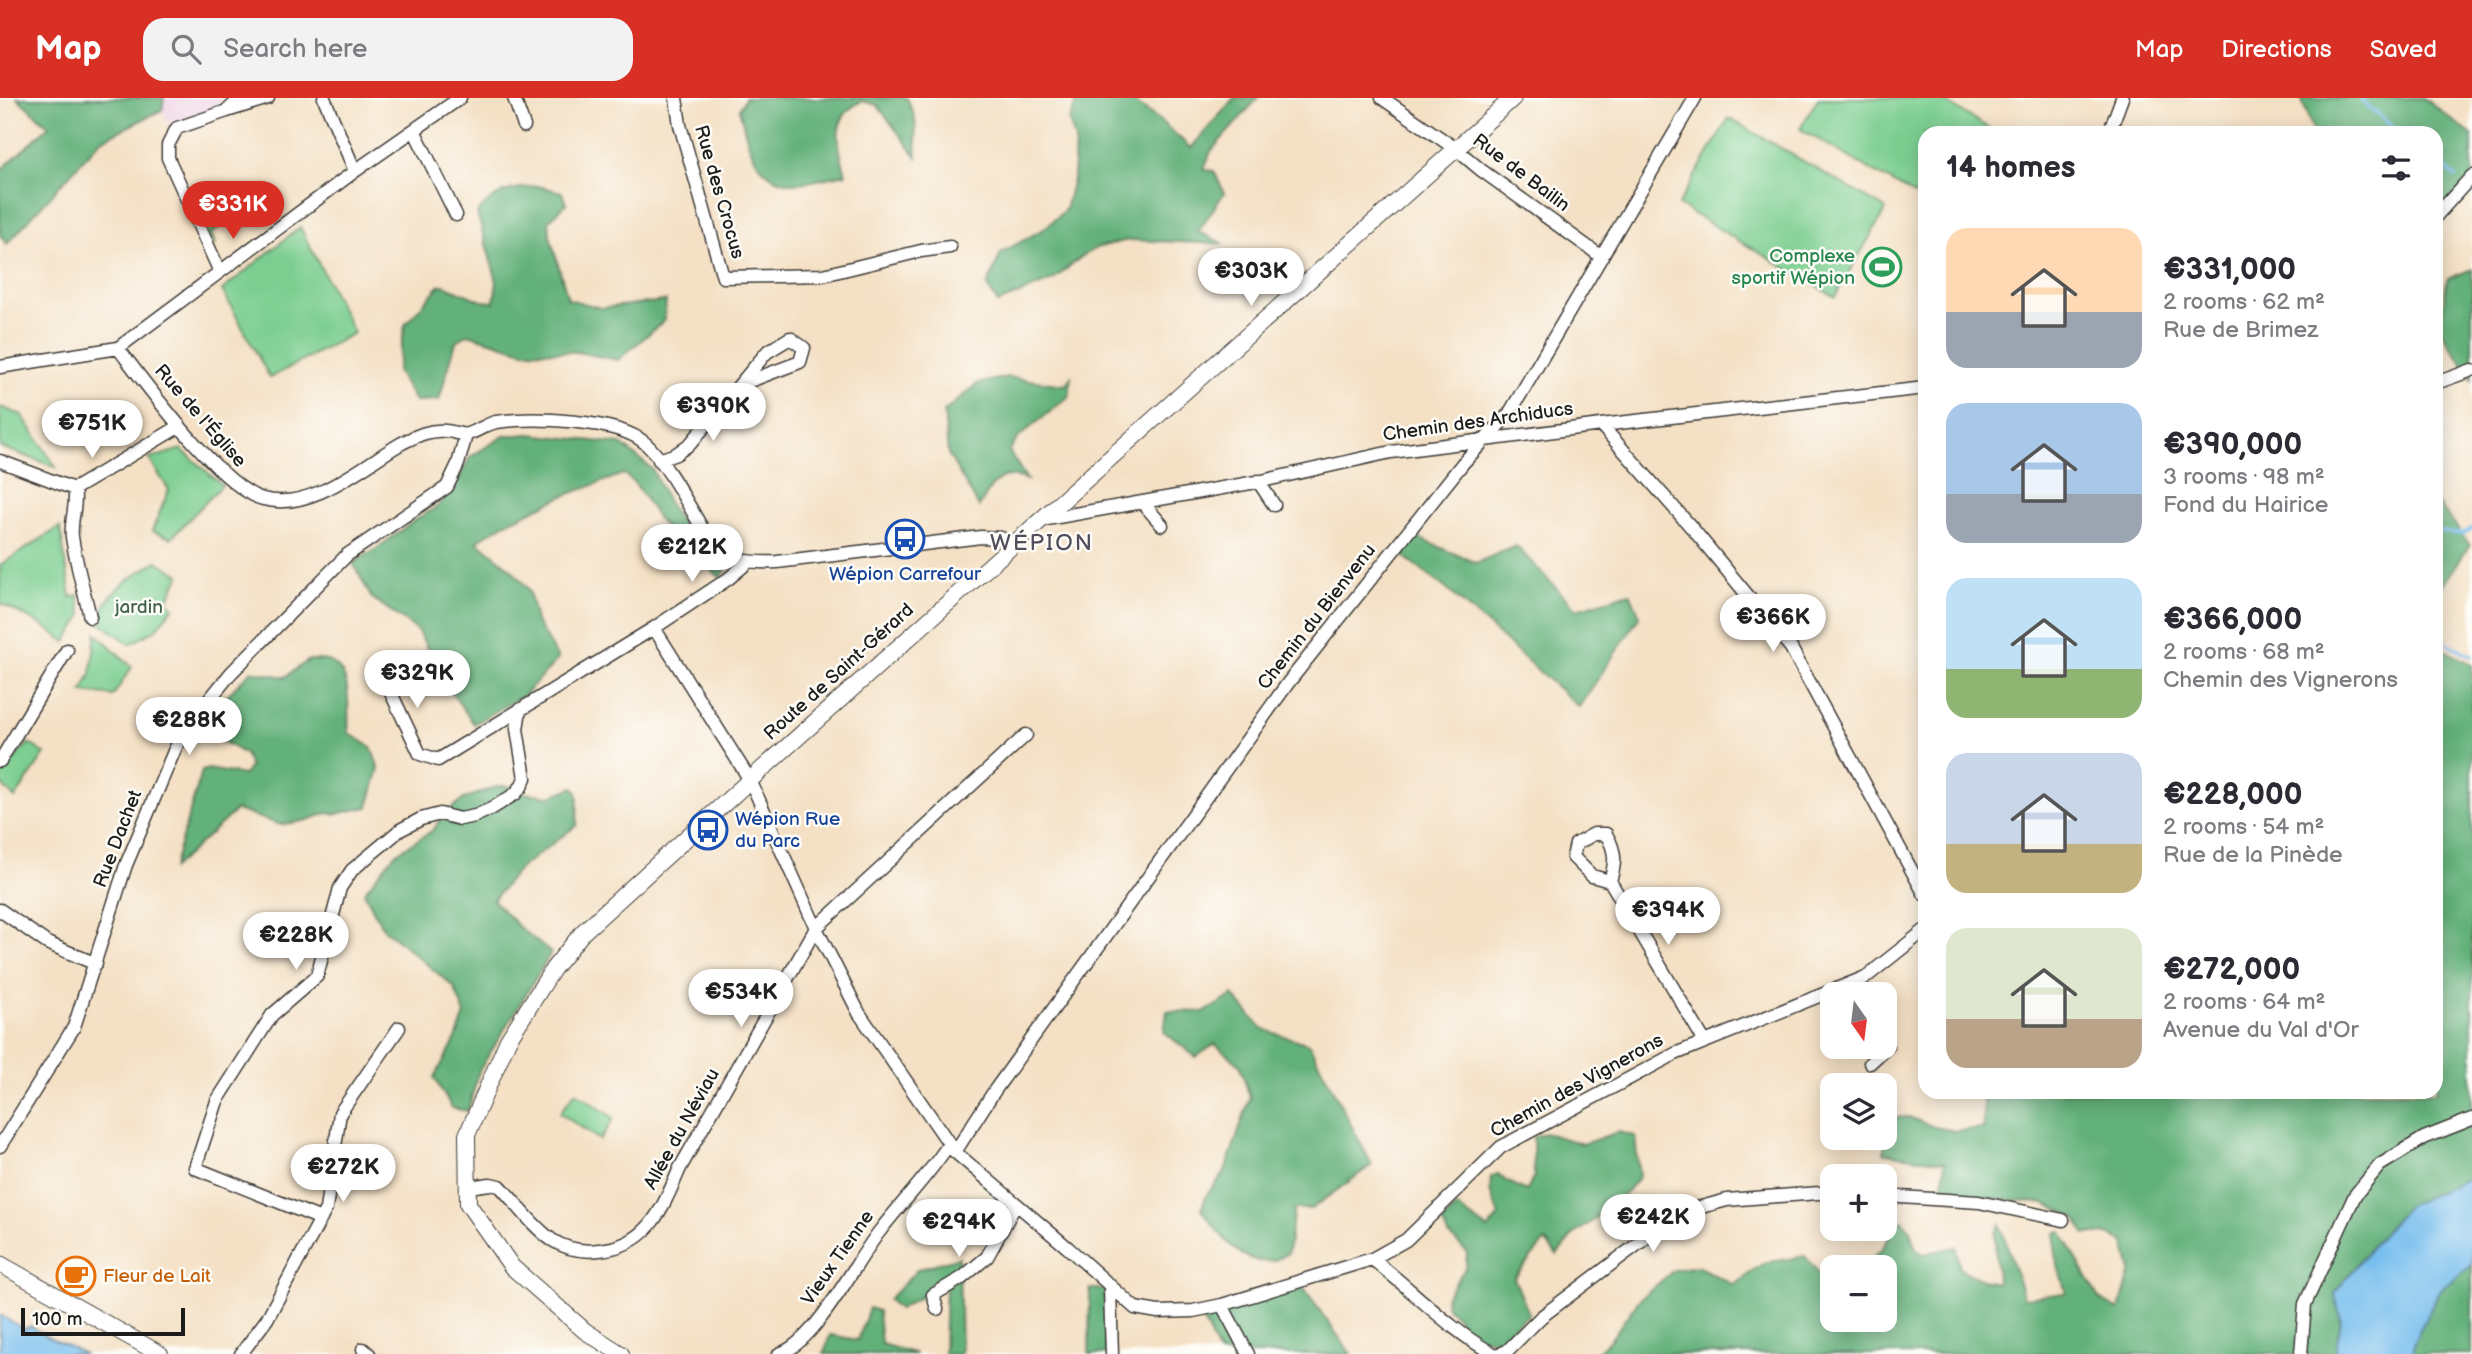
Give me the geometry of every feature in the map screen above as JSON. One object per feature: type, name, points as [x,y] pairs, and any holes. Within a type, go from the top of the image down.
[{"type":"main road","name":"Route de Saint-Gérard","points":[[621,1354],[584,1331],[512,1267],[468,1204],[467,1135],[508,1040],[553,969],[583,932],[750,780],[1513,98]]},
{"type":"main road","points":[[0,1264],[160,1354]]},
{"type":"street","points":[[227,111],[241,98]]},
{"type":"street","points":[[220,272],[168,158],[168,145],[177,128],[268,98]]},
{"type":"street","points":[[324,98],[355,171]]},
{"type":"street","points":[[0,367],[118,348],[355,171],[460,98]]},
{"type":"street","points":[[514,98],[524,126]]},
{"type":"street","name":"Rue des Crocus","points":[[676,98],[680,125],[723,276],[824,275],[922,251],[950,247]]},
{"type":"street","name":"Rue de Bailin","points":[[1382,98],[1602,257]]},
{"type":"street","name":"Chemin du Bienvenu","points":[[952,1148],[1288,683],[1484,441],[1509,414],[1695,98]]},
{"type":"street","points":[[2112,126],[2122,98]]},
{"type":"street","points":[[414,130],[456,215]]},
{"type":"street","points":[[2443,208],[2472,176]]},
{"type":"street","points":[[659,460],[676,454],[691,443],[767,352],[790,338],[804,348],[800,362],[742,384]]},
{"type":"street","name":"Rue de l'Église","points":[[118,348],[180,426],[231,481],[248,493],[264,499],[288,500],[331,487],[422,433],[446,431],[466,435],[494,422],[530,420],[617,428],[634,436],[648,446],[659,460],[709,540],[717,548],[747,563],[777,562],[981,537],[1001,538],[1014,544]]},
{"type":"street","points":[[2443,380],[2472,370]]},
{"type":"street","name":"Chemin des Archiducs","points":[[1041,520],[1258,481],[1391,452],[1918,389]]},
{"type":"street","points":[[1601,425],[1692,528],[1791,648],[1918,882]]},
{"type":"street","points":[[74,489],[180,426]]},
{"type":"street","name":"Rue Dachet","points":[[0,1146],[74,1027],[126,865],[187,727],[231,673],[347,555],[447,486],[458,464],[466,435]]},
{"type":"street","points":[[0,461],[74,489]]},
{"type":"street","points":[[1258,481],[1274,505]]},
{"type":"street","points":[[74,489],[77,498],[72,515],[72,537],[90,617]]},
{"type":"street","points":[[1142,502],[1162,525]]},
{"type":"street","points":[[383,676],[420,754],[438,760],[654,628],[728,579],[747,563]]},
{"type":"street","name":"Chemin des Vignerons","points":[[654,628],[750,780],[816,928],[859,1013],[952,1148],[1135,1308],[1158,1312],[1194,1311],[1372,1259],[1406,1240],[1501,1147],[1675,1054],[1866,977],[1918,936]]},
{"type":"street","points":[[0,761],[66,650]]},
{"type":"street","points":[[321,1219],[195,1168],[217,1101],[272,1015],[317,976],[340,888],[352,870],[400,830],[421,819],[440,814],[460,819],[475,816],[515,794],[521,787],[525,778],[517,729],[520,710]]},
{"type":"street","name":"Allée du Néviau","points":[[468,1187],[490,1184],[500,1186],[543,1233],[565,1247],[602,1250],[626,1245],[639,1237],[653,1222],[680,1168],[816,928],[1026,736]]},
{"type":"street","points":[[1610,881],[1705,1042]]},
{"type":"street","points":[[0,910],[47,943],[96,964]]},
{"type":"street","points":[[241,1354],[267,1319],[326,1209],[340,1113],[400,1028]]},
{"type":"street","points":[[1870,1063],[1874,1059]]},
{"type":"street","points":[[2301,1354],[2305,1304],[2355,1195],[2380,1165],[2424,1138],[2472,1119]]},
{"type":"street","name":"Vieux Tienne","points":[[779,1354],[792,1350],[813,1327],[877,1234],[952,1148]]},
{"type":"street","points":[[1372,1259],[1469,1341],[1496,1354],[1507,1350],[1541,1317],[1679,1213],[1727,1200],[1820,1193]]},
{"type":"street","points":[[1897,1197],[1979,1202],[2063,1220]]},
{"type":"street","points":[[937,1309],[933,1295],[962,1278],[987,1257],[1016,1204]]},
{"type":"street","points":[[1110,1287],[1112,1354]]},
{"type":"street","points":[[1222,1305],[1248,1354]]},
{"type":"shaded area","points":[[164,98],[224,98],[208,111],[168,124],[162,110]]},
{"type":"green space","points":[[17,98],[164,98],[162,110],[101,140],[7,244],[0,235],[0,171],[49,126]]},
{"type":"green space","points":[[745,98],[907,98],[915,118],[917,157],[877,105],[862,101],[844,115],[840,123],[840,153],[846,174],[797,183],[783,181],[771,176],[755,158],[739,109]]},
{"type":"green space","points":[[1078,98],[1128,98],[1157,118],[1191,148],[1234,98],[1258,98],[1211,151],[1204,170],[1214,171],[1224,193],[1198,232],[1225,244],[1129,240],[1099,247],[1081,257],[1053,280],[998,303],[987,286],[1001,253],[1045,228],[1065,210],[1073,179],[1075,140],[1069,121]]},
{"type":"green space","points":[[1818,98],[1938,98],[1985,126],[1918,126],[1918,197],[1800,129]]},
{"type":"green space","points":[[2301,98],[2423,98],[2472,135],[2472,184],[2443,211],[2443,126],[2311,126]]},
{"type":"green space","points":[[1729,118],[1886,209],[1835,297],[1678,205]]},
{"type":"green space","points":[[538,186],[562,192],[566,204],[549,221],[550,236],[568,299],[601,308],[666,301],[664,321],[618,360],[577,352],[523,351],[468,334],[456,342],[439,400],[415,401],[397,371],[405,325],[439,286],[444,285],[482,301],[494,302],[497,282],[477,213],[497,195],[519,188]]},
{"type":"green space","points":[[203,199],[222,225],[211,234],[216,244],[213,245],[199,218],[202,212],[197,203]]},
{"type":"green space","points":[[300,227],[354,333],[270,378],[222,290]]},
{"type":"green space","points":[[2472,269],[2472,380],[2443,333],[2447,279]]},
{"type":"green space","points":[[1007,377],[1065,385],[1071,377],[1069,396],[1019,437],[1009,451],[1027,480],[1009,476],[997,480],[979,507],[948,454],[944,412],[977,384]]},
{"type":"green space","points":[[0,407],[22,415],[56,467],[0,447]]},
{"type":"green space","points":[[529,434],[621,444],[652,469],[671,508],[697,543],[726,569],[721,578],[707,566],[664,526],[635,484],[623,474],[561,497],[504,524],[477,541],[511,569],[529,590],[536,621],[558,659],[524,695],[474,724],[454,696],[417,630],[371,597],[353,563],[438,506],[458,480],[470,457],[504,436]]},
{"type":"green space","points":[[181,449],[222,485],[171,538],[152,531],[169,490],[149,459]]},
{"type":"green space","points":[[2443,510],[2470,545],[2443,585]]},
{"type":"green space","points":[[60,527],[71,597],[78,595],[82,616],[66,642],[42,625],[0,603],[0,565]]},
{"type":"green space","points":[[1416,537],[1476,563],[1516,546],[1576,609],[1630,593],[1640,616],[1579,707],[1448,590],[1403,556]]},
{"type":"green space","name":"jardin","points":[[157,561],[180,575],[167,601],[174,607],[155,630],[130,644],[99,622],[102,612],[106,602],[120,586]]},
{"type":"green space","name":"jardin","points":[[96,633],[132,667],[113,696],[82,692],[91,674]]},
{"type":"green space","points":[[2443,650],[2472,664],[2472,1177],[2407,1206],[2335,1293],[2341,1321],[2335,1354],[1595,1354],[1611,1339],[1638,1301],[1674,1270],[1697,1266],[1734,1285],[1764,1263],[1805,1256],[1820,1275],[1820,1332],[1897,1332],[1897,1255],[1875,1255],[1887,1241],[1897,1241],[1897,1224],[1902,1220],[1911,1231],[1916,1249],[1923,1254],[1956,1247],[1960,1269],[1982,1280],[1997,1283],[1995,1234],[2000,1224],[2024,1298],[2066,1293],[2055,1255],[2055,1233],[2061,1231],[2099,1299],[2119,1310],[2131,1271],[2124,1242],[2105,1234],[2085,1234],[2075,1217],[2044,1203],[1942,1194],[1945,1162],[1884,1153],[1884,1150],[1897,1150],[1897,1118],[1909,1117],[1934,1127],[1956,1131],[1984,1128],[1983,1099],[2443,1099]]},
{"type":"green space","points":[[309,660],[327,661],[336,666],[346,682],[349,733],[371,747],[379,769],[368,807],[335,814],[327,813],[281,825],[236,810],[173,868],[202,771],[208,769],[244,775],[250,767],[245,754],[203,730],[209,714],[251,671],[285,677]]},
{"type":"green space","points":[[29,743],[45,754],[15,798],[0,783],[0,773]]},
{"type":"green space","points":[[498,786],[515,786],[525,793],[551,796],[574,787],[578,795],[577,825],[519,869],[493,900],[520,928],[551,953],[479,1071],[468,1111],[452,1108],[434,1078],[456,1039],[465,1014],[454,987],[382,927],[364,892],[395,854],[433,830],[444,814],[464,799]]},
{"type":"green space","points":[[1233,995],[1262,1029],[1309,1044],[1372,1165],[1311,1209],[1294,1209],[1288,1253],[1272,1261],[1260,1261],[1240,1253],[1222,1236],[1201,1209],[1207,1194],[1224,1174],[1250,1098],[1240,1065],[1215,1044],[1196,1057],[1164,1032],[1167,1011],[1205,1012]]},
{"type":"green space","points":[[575,1092],[614,1118],[600,1140],[560,1113]]},
{"type":"green space","points":[[1618,1132],[1635,1136],[1639,1177],[1614,1206],[1574,1234],[1557,1255],[1545,1241],[1514,1278],[1529,1314],[1499,1339],[1476,1338],[1447,1307],[1445,1298],[1466,1267],[1467,1252],[1448,1234],[1442,1222],[1457,1207],[1488,1229],[1499,1216],[1490,1191],[1491,1177],[1498,1174],[1527,1191],[1534,1176],[1533,1137],[1545,1133],[1583,1144]]},
{"type":"green space","points":[[959,1257],[961,1354],[944,1354],[946,1282],[899,1309],[888,1300],[918,1269]]},
{"type":"green space","points":[[2472,1265],[2472,1354],[2414,1354],[2414,1342],[2439,1291]]},
{"type":"green space","points":[[1302,1286],[1351,1354],[1219,1354],[1202,1319]]},
{"type":"green space","points":[[1090,1289],[1105,1289],[1106,1354],[1089,1354]]},
{"type":"green space","points":[[869,1308],[878,1311],[881,1344],[916,1354],[824,1354],[830,1335],[858,1340]]},
{"type":"water","points":[[2472,1177],[2472,1265],[2439,1291],[2414,1342],[2414,1354],[2335,1354],[2341,1321],[2335,1293],[2407,1206]]},
{"type":"water","points":[[0,1315],[24,1329],[31,1326],[85,1354],[0,1354]]},
{"type":"waterway","points":[[2359,98],[2391,126]]},
{"type":"waterway","points":[[2443,165],[2456,177]]},
{"type":"waterway","points":[[2443,532],[2459,534],[2472,528]]},
{"type":"waterway","points":[[2443,641],[2472,656]]},
{"type":"place","name":"Complexe sportif Wépion","points":[[1882,267]]},
{"type":"place","name":"Wépion Carrefour","points":[[905,539]]},
{"type":"place","name":"Wépion Rue du Parc","points":[[708,830]]},
{"type":"place","name":"Fleur de Lait","points":[[76,1276]]},
{"type":"district","name":"WÉPION","points":[[1042,543]]}]
